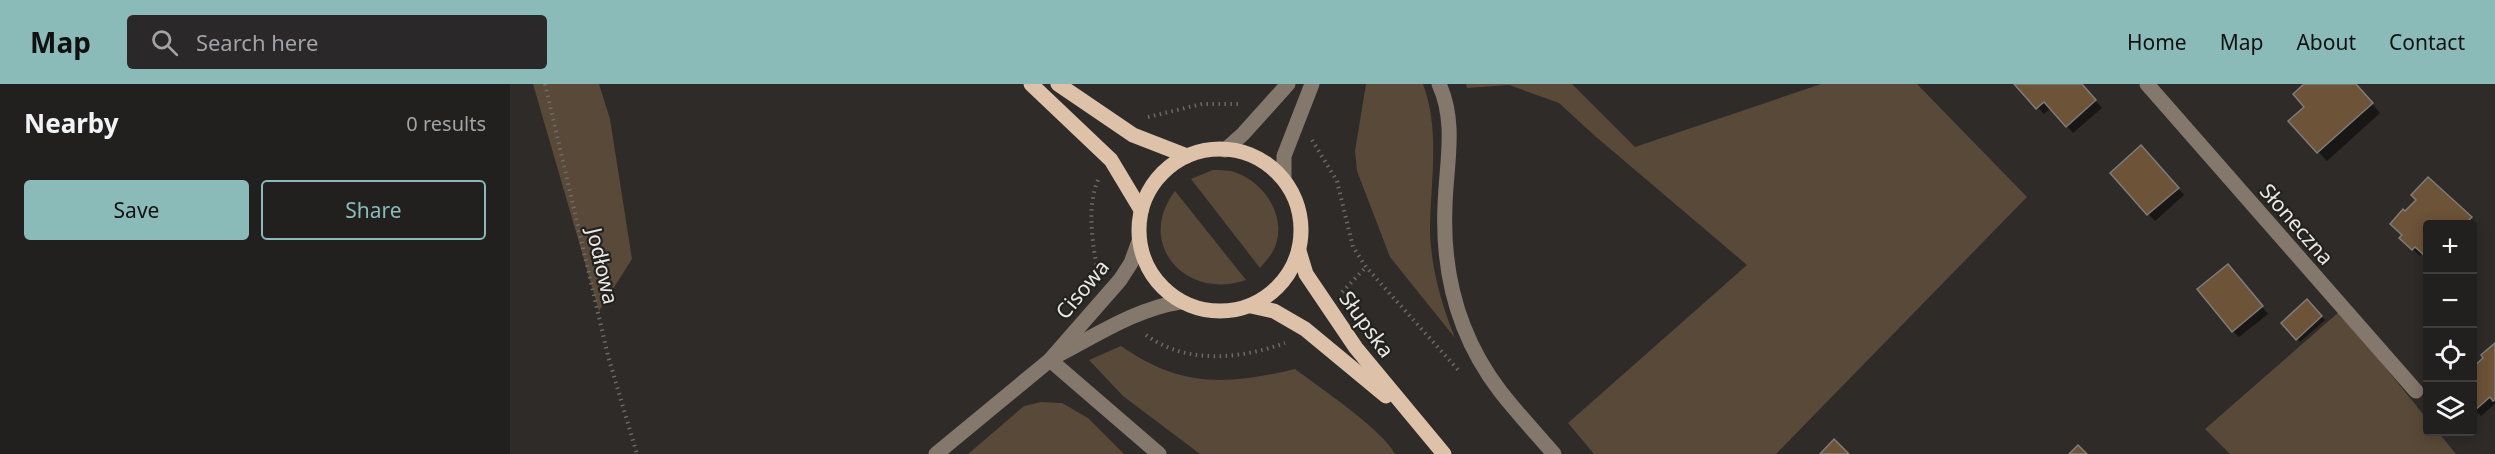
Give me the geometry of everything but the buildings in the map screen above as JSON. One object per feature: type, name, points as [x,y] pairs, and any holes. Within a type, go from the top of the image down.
[{"type":"main road","points":[[1031,84],[1110,160],[1141,210]]},
{"type":"main road","points":[[1058,84],[1133,135],[1187,156]]},
{"type":"main road","points":[[1210,150],[1242,151],[1257,156],[1272,165],[1291,190],[1301,232],[1299,251],[1289,276],[1283,283],[1276,291],[1251,306],[1211,311],[1189,306],[1163,291],[1153,278],[1139,241],[1141,210],[1148,190],[1159,175],[1187,156],[1210,150]]},
{"type":"main road","name":"Słupska","points":[[1299,251],[1306,274],[1356,348],[1444,454]]},
{"type":"main road","name":"Słupska","points":[[1251,306],[1274,311],[1305,329],[1411,416]]},
{"type":"street","points":[[1225,150],[1243,134],[1288,84]]},
{"type":"street","points":[[1284,178],[1284,156],[1312,84]]},
{"type":"street","points":[[1439,84],[1448,114],[1450,151],[1444,234],[1447,270],[1454,302],[1489,375],[1554,454]]},
{"type":"street","name":"Słoneczna","points":[[2147,84],[2416,391]]},
{"type":"street","name":"Cisowa","points":[[936,454],[1050,360],[1120,279],[1131,263],[1139,241]]},
{"type":"street","name":"Cisowa","points":[[1050,360],[1144,311],[1179,302]]},
{"type":"street","points":[[1050,360],[1159,454]]},
{"type":"path","name":"Jodłowa","points":[[545,84],[608,356],[637,454]]},
{"type":"path","points":[[1146,118],[1202,104],[1225,103],[1265,108]]},
{"type":"path","points":[[1296,124],[1312,140],[1337,181],[1353,247],[1366,267],[1466,379]]},
{"type":"shaded area","points":[[533,84],[599,84],[610,119],[632,259],[599,311]]},
{"type":"shaded area","points":[[1366,84],[1423,84],[1433,136],[1430,226],[1432,255],[1441,297],[1455,338],[1390,257],[1357,171],[1355,151]]},
{"type":"shaded area","points":[[1466,84],[1572,84],[1635,147],[1821,84],[1917,84],[2027,197],[1776,454],[1594,454],[1568,423],[1747,265],[1559,103],[1509,85],[1467,88]]},
{"type":"shaded area","points":[[1213,170],[1231,171],[1248,178],[1266,195],[1272,205],[1277,217],[1277,241],[1272,253],[1260,268],[1191,179]]},
{"type":"shaded area","points":[[1175,191],[1246,280],[1224,284],[1204,282],[1186,275],[1173,263],[1164,248],[1161,230],[1164,211]]},
{"type":"shaded area","points":[[2340,311],[2423,414],[2423,436],[2441,436],[2456,454],[2230,454],[2205,429]]},
{"type":"shaded area","points":[[1121,346],[1164,370],[1205,379],[1248,378],[1295,369],[1364,421],[1378,433],[1395,454],[1200,454],[1123,396],[1089,360]]},
{"type":"shaded area","points":[[1041,402],[1062,403],[1088,418],[1124,454],[968,454],[1024,406]]}]
